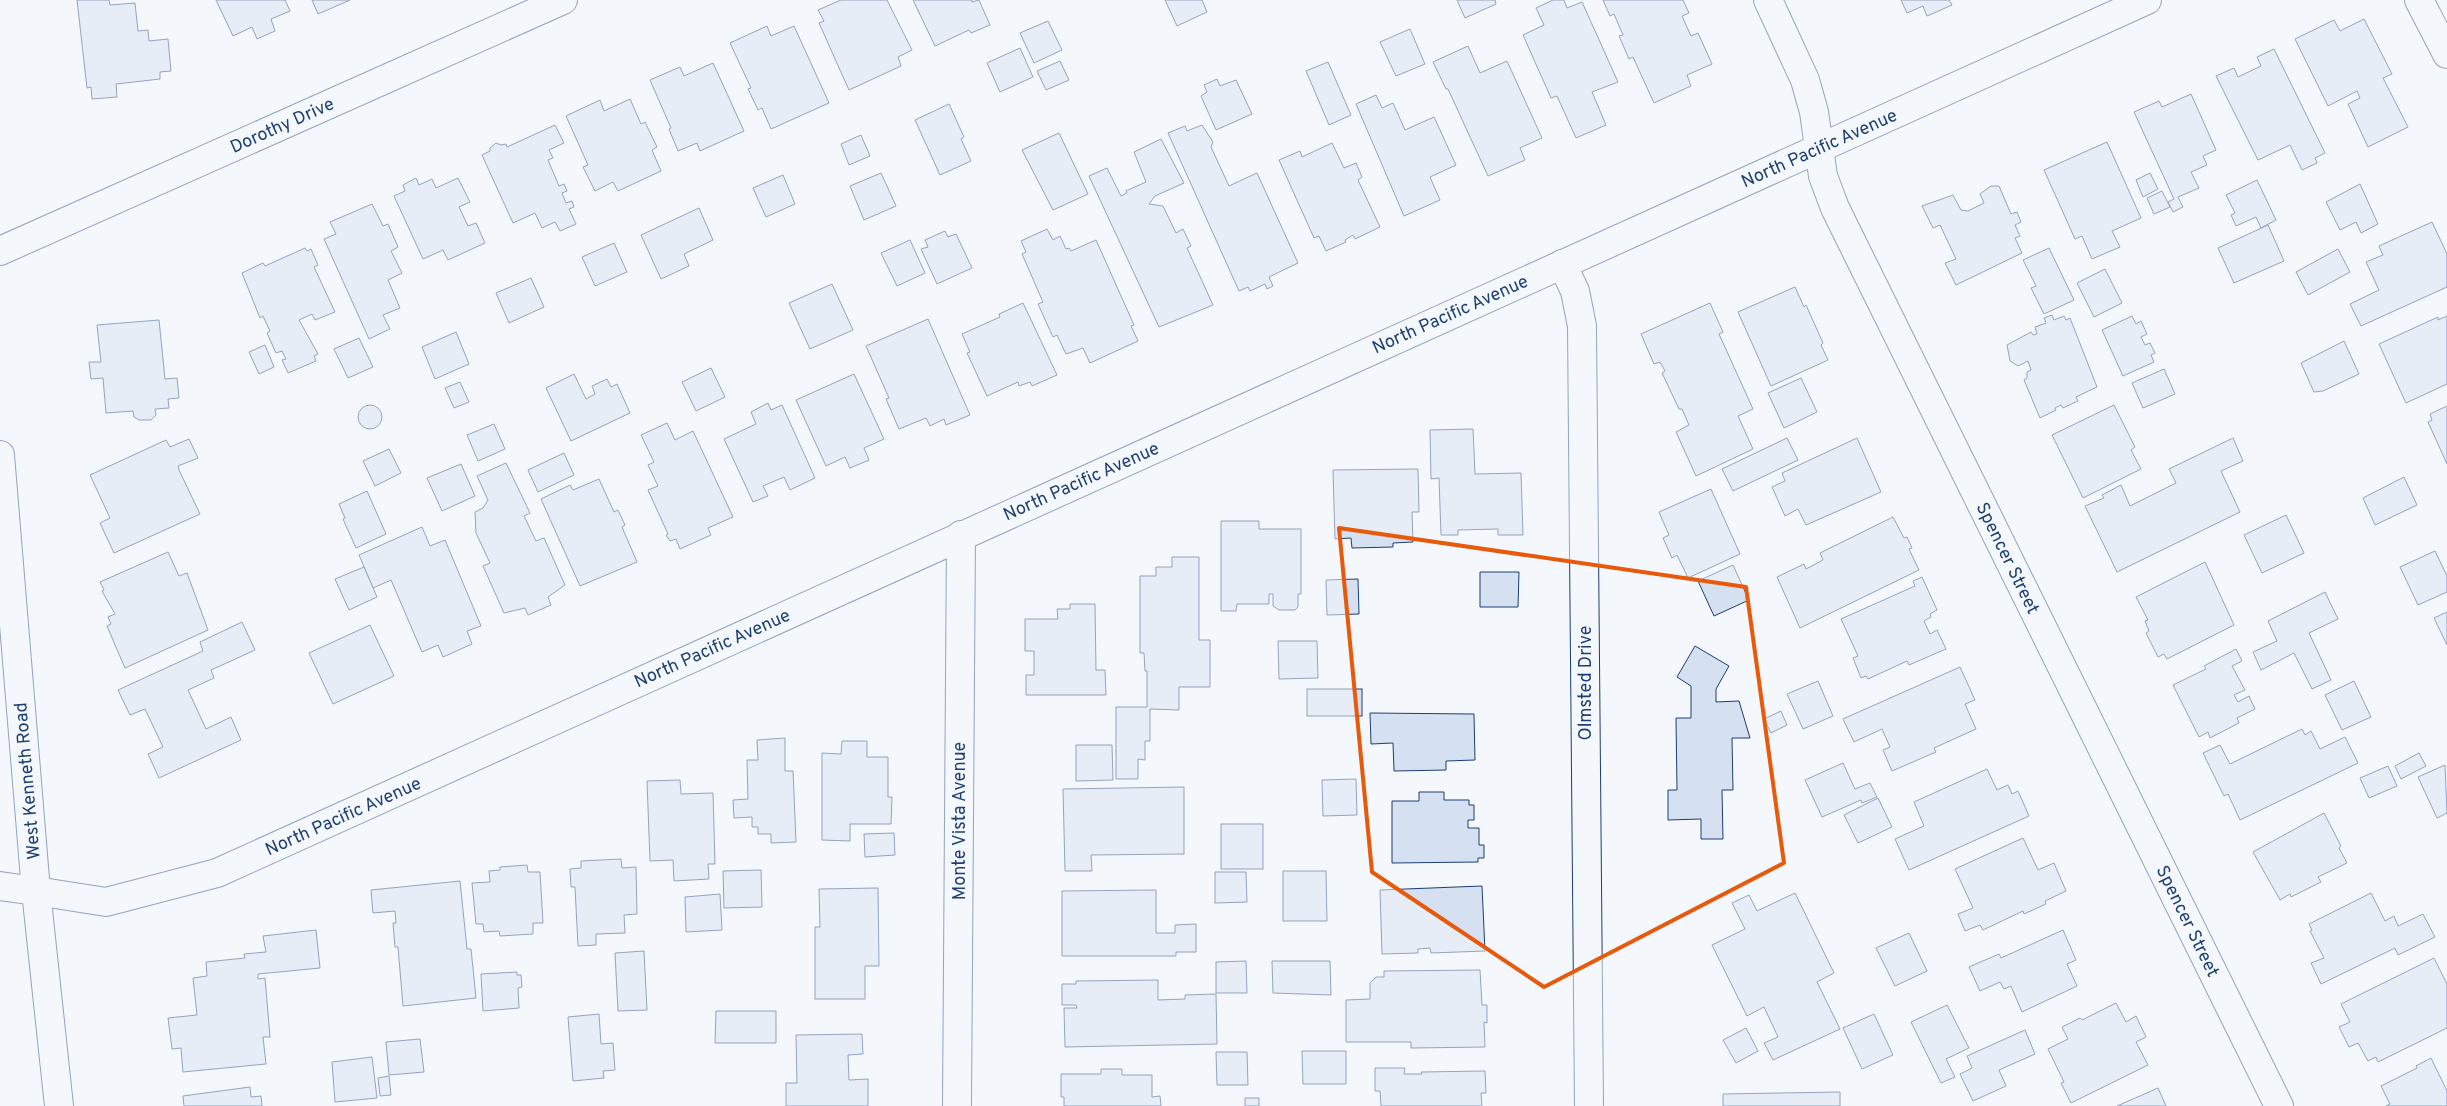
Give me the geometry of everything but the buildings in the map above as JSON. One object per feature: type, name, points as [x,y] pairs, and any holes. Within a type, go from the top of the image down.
[{"type":"street","name":"Dorothy Drive","points":[[0,251],[563,0]]},
{"type":"street","name":"Spencer Street","points":[[1768,0],[1805,80],[1814,112],[1823,176],[1835,208],[2279,1106]]},
{"type":"street","name":"North Pacific Avenue","points":[[0,886],[106,902],[217,873],[2147,0]]},
{"type":"street","points":[[2419,0],[2447,54]]},
{"type":"street","name":"Olmsted Drive","points":[[1562,264],[1575,291],[1582,326],[1589,1106]]},
{"type":"street","name":"West Kenneth Road","points":[[0,455],[36,891],[59,1106]]},
{"type":"street","name":"Monte Vista Avenue","points":[[957,1106],[961,535]]},
{"type":"highlighted area","points":[[1339,528],[1746,587],[1784,863],[1544,987],[1372,872]]}]
